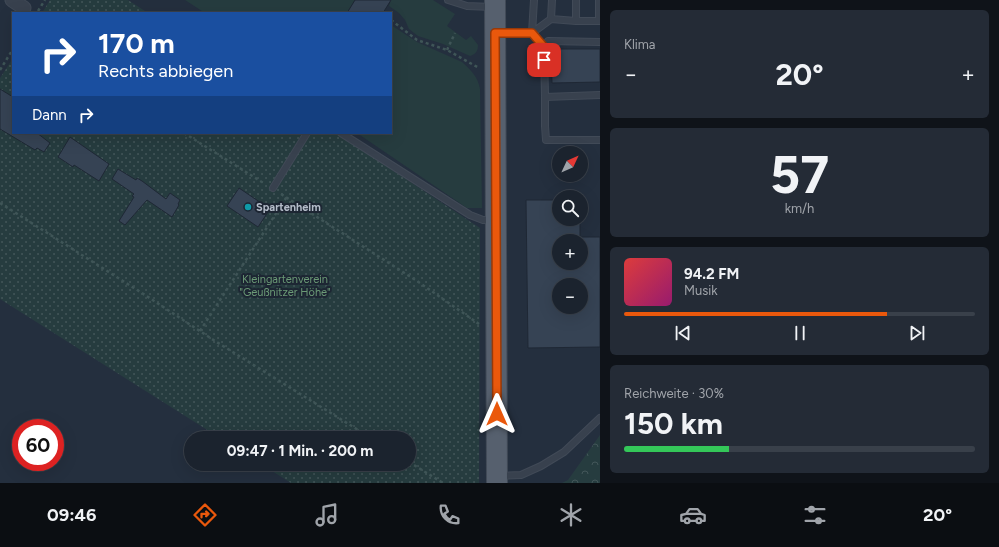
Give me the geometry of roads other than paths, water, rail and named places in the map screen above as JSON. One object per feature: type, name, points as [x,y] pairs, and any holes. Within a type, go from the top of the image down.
[{"type":"main road","points":[[495,4],[497,480]]},
{"type":"street","points":[[12,0],[30,10]]},
{"type":"lane","points":[[448,0],[467,6],[495,4]]},
{"type":"lane","points":[[534,0],[532,33],[544,47]]},
{"type":"lane","points":[[551,19],[552,0]]},
{"type":"lane","points":[[576,0],[576,21]]},
{"type":"lane","points":[[495,33],[532,33],[551,19],[599,22],[599,0]]},
{"type":"lane","points":[[600,42],[548,41],[544,47],[544,126],[546,140],[600,140]]},
{"type":"lane","points":[[545,97],[600,95]]},
{"type":"lane","points":[[272,188],[306,134]]},
{"type":"lane","points":[[343,134],[470,215],[483,220],[496,220]]},
{"type":"lane","points":[[497,480],[521,475],[541,466],[564,452],[600,418]]},
{"type":"place","name":"Spartenheim","points":[[248,207]]},
{"type":"park label","name":"Kleingartenverein \"Geußnitzer Höhe\"","points":[[285,285]]}]
